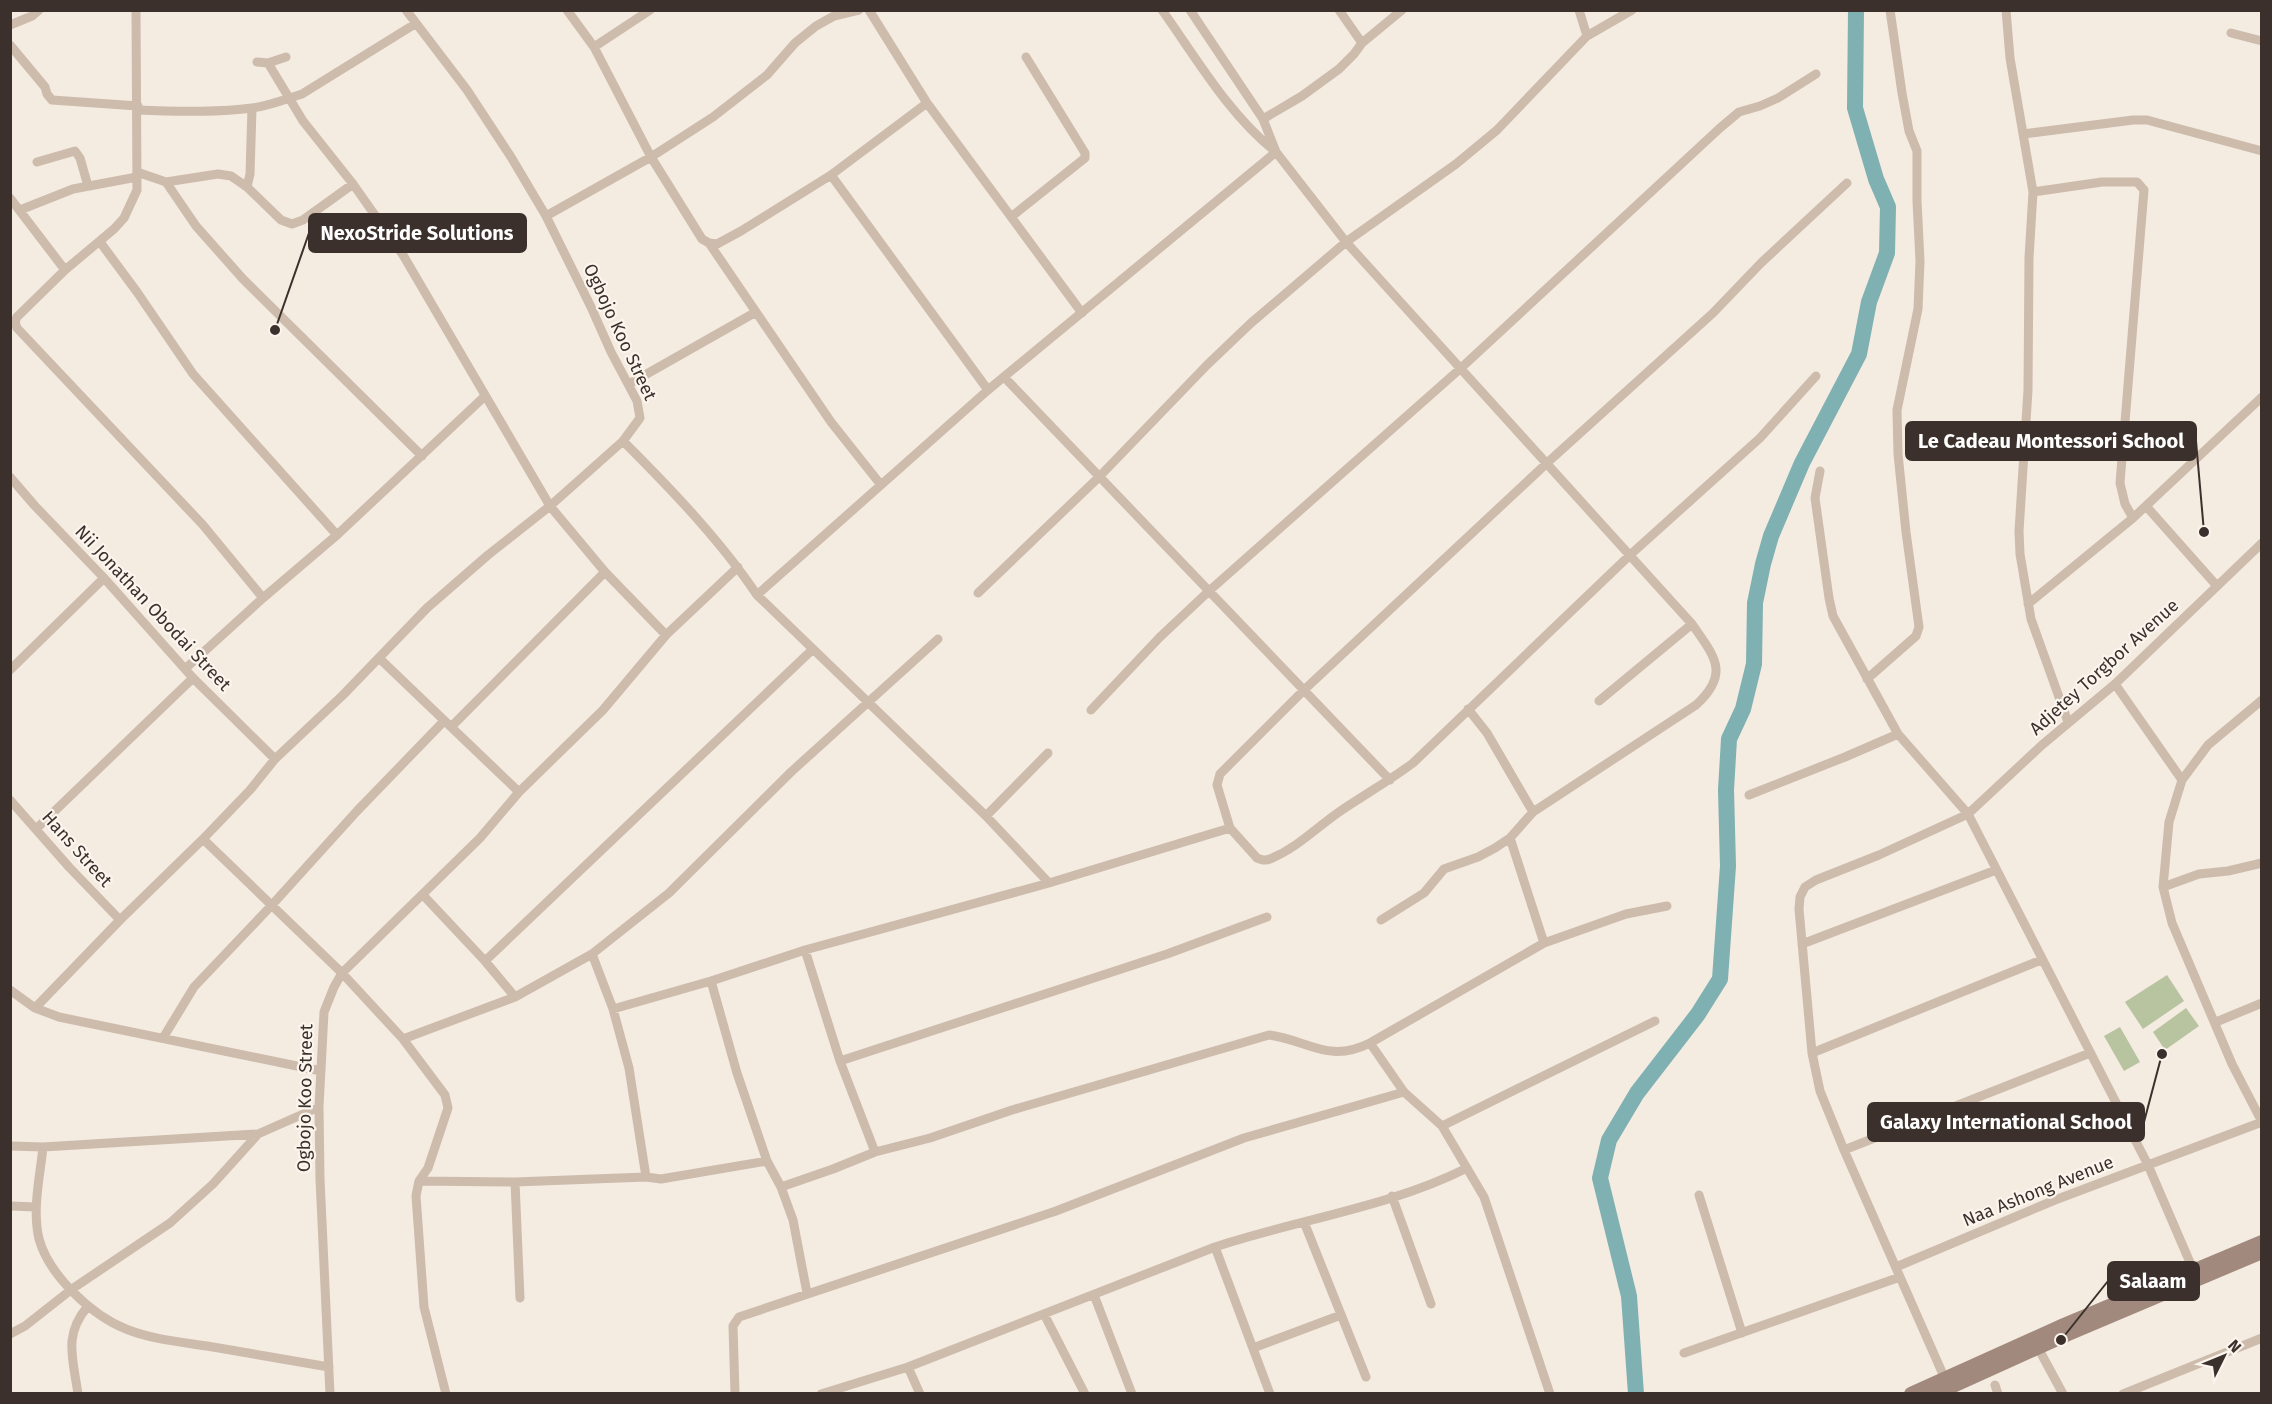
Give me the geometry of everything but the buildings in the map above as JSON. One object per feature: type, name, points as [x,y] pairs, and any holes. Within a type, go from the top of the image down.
[{"type":"main road","points":[[2195,1276],[2262,1242]]},
{"type":"main road","points":[[1911,1394],[2195,1276],[2262,1252]]},
{"type":"main road","points":[[1935,1394],[2035,1344]]},
{"type":"street","points":[[10,25],[32,16],[39,10]]},
{"type":"street","points":[[136,10],[137,190],[124,218],[100,242],[65,270],[17,317],[15,322],[17,328],[203,525],[263,598]]},
{"type":"street","name":"Ogbojo Koo Street","points":[[275,759],[343,695],[427,608],[488,555],[550,506],[623,441],[640,418],[637,401],[546,216],[467,90],[406,10]]},
{"type":"street","points":[[567,10],[594,47],[651,158],[702,239],[709,243],[717,244],[741,231],[831,175],[927,103]]},
{"type":"street","points":[[594,47],[650,10]]},
{"type":"street","points":[[546,216],[651,158],[713,117],[767,75],[795,43],[816,26],[834,16],[859,10]]},
{"type":"street","points":[[869,10],[927,103],[1082,313]]},
{"type":"street","points":[[1162,10],[1221,94],[1276,152],[1346,242],[1692,624],[1713,655],[1715,681],[1709,693],[1682,715],[1533,812],[1510,838],[1488,853],[1444,869],[1424,893],[1381,920]]},
{"type":"street","points":[[1190,10],[1263,119],[1276,152]]},
{"type":"street","points":[[1339,10],[1362,43]]},
{"type":"street","points":[[1263,119],[1302,96],[1339,69],[1362,43],[1402,10]]},
{"type":"street","points":[[1579,10],[1587,36]]},
{"type":"street","points":[[978,593],[1099,477],[1251,323],[1346,242],[1455,164],[1497,130],[1587,36],[1632,10]]},
{"type":"street","points":[[1867,679],[1916,636],[1918,627],[1898,453],[1897,410],[1918,309],[1920,253],[1917,151],[1902,93],[1890,10]]},
{"type":"street","points":[[2006,10],[2010,58],[2033,192],[2029,258],[2028,390],[2019,531],[2020,554],[2031,619],[2068,722]]},
{"type":"street","points":[[10,45],[45,87],[52,100],[190,111],[252,108],[302,94],[416,24]]},
{"type":"street","points":[[2231,33],[2262,41]]},
{"type":"street","points":[[257,62],[268,63],[286,57]]},
{"type":"street","points":[[1011,217],[1085,158],[1085,153],[1026,57]]},
{"type":"street","points":[[268,63],[303,121],[353,184],[403,255],[550,506],[606,572],[666,635]]},
{"type":"street","points":[[1091,710],[1160,637],[1209,591],[1461,368],[1739,112],[1778,98],[1816,74]]},
{"type":"street","points":[[247,187],[250,174],[252,108]]},
{"type":"street","points":[[2024,134],[2147,120],[2262,151]]},
{"type":"street","points":[[37,162],[75,151],[80,158],[88,186]]},
{"type":"street","points":[[757,595],[988,390],[1276,152]]},
{"type":"street","points":[[20,210],[88,186],[137,175],[166,182],[218,174],[231,177],[247,187],[281,220],[292,224],[311,215],[353,184]]},
{"type":"street","points":[[831,175],[988,390]]},
{"type":"street","points":[[166,182],[196,226],[243,279],[422,456]]},
{"type":"street","points":[[2033,192],[2102,182],[2137,182],[2144,190],[2120,483],[2125,504],[2133,518]]},
{"type":"street","points":[[1816,376],[1760,438],[1630,555],[1427,751],[1390,780],[1339,812],[1307,838],[1266,860],[1257,858],[1230,828],[1217,785],[1218,777],[1304,690],[1547,463],[1713,313],[1761,263],[1847,183]]},
{"type":"street","points":[[10,198],[65,270]]},
{"type":"street","points":[[100,242],[201,383],[247,431],[337,535]]},
{"type":"street","points":[[709,243],[831,422],[882,485]]},
{"type":"street","points":[[629,384],[756,312]]},
{"type":"street","points":[[1005,377],[1390,780]]},
{"type":"street","points":[[186,668],[337,535],[485,396]]},
{"type":"street","points":[[2028,604],[2133,518],[2262,397]]},
{"type":"street","points":[[623,441],[662,481],[738,567],[757,595],[986,816],[1048,883]]},
{"type":"street","points":[[1820,471],[1815,498],[1828,598],[1833,616],[1898,734],[1968,814],[2148,1165],[2195,1276]]},
{"type":"street","name":"Nii Jonathan Obodai Street","points":[[10,477],[39,511],[105,578],[193,678],[275,759]]},
{"type":"street","points":[[2146,506],[2217,586]]},
{"type":"street","name":"Adjetey Torgbor Avenue","points":[[1802,944],[1799,909],[1800,897],[1805,886],[1968,814],[2068,722],[2115,684],[2262,543]]},
{"type":"street","name":"Ogbojo Koo Street","points":[[330,1394],[319,1107],[324,1011],[334,987],[342,973],[480,838],[519,792],[603,710],[666,635],[738,567]]},
{"type":"street","points":[[163,1038],[194,987],[357,811],[606,572]]},
{"type":"street","points":[[10,669],[105,578]]},
{"type":"street","points":[[1599,701],[1692,624]]},
{"type":"street","points":[[403,1039],[515,998],[592,954],[669,893],[791,772],[938,639]]},
{"type":"street","points":[[485,961],[813,649]]},
{"type":"street","points":[[378,658],[519,792]]},
{"type":"street","points":[[36,829],[193,678]]},
{"type":"street","points":[[2115,684],[2182,780]]},
{"type":"street","points":[[2262,700],[2208,745],[2182,780],[2169,822],[2163,887],[2172,923],[2232,1064],[2262,1122]]},
{"type":"street","points":[[1468,709],[1491,740],[1533,812]]},
{"type":"street","points":[[1749,795],[1898,734]]},
{"type":"street","points":[[986,816],[1048,753]]},
{"type":"street","points":[[34,1008],[203,839],[250,790],[275,759]]},
{"type":"street","name":"Hans Street","points":[[10,800],[120,920]]},
{"type":"street","points":[[613,1009],[711,981],[805,950],[1048,883],[1230,828]]},
{"type":"street","points":[[1510,838],[1544,943]]},
{"type":"street","points":[[203,839],[342,973],[403,1039],[446,1095],[448,1107],[428,1168],[419,1181],[416,1196],[424,1307],[446,1394]]},
{"type":"street","points":[[2163,887],[2199,874],[2228,871],[2262,863]]},
{"type":"street","points":[[1945,1379],[1820,1091],[1812,1053],[1802,944],[1996,870]]},
{"type":"street","points":[[423,895],[485,961],[515,998]]},
{"type":"street","points":[[781,1187],[875,1152],[930,1138],[1012,1110],[1269,1035],[1282,1036],[1309,1047],[1343,1052],[1358,1049],[1544,943],[1626,914],[1667,906]]},
{"type":"street","points":[[840,1061],[1167,954],[1267,917]]},
{"type":"street","points":[[805,950],[840,1061],[875,1152]]},
{"type":"street","points":[[592,954],[613,1009],[629,1068],[646,1177]]},
{"type":"street","points":[[1812,1053],[2041,960]]},
{"type":"street","points":[[711,981],[737,1073],[767,1161],[781,1187],[793,1220],[807,1293]]},
{"type":"street","points":[[10,990],[34,1008],[60,1017],[321,1071]]},
{"type":"street","points":[[2216,1022],[2262,1003]]},
{"type":"street","points":[[1442,1125],[1655,1021]]},
{"type":"street","points":[[1370,1043],[1404,1092],[1442,1125],[1484,1197],[1550,1394]]},
{"type":"street","points":[[1844,1150],[2090,1053]]},
{"type":"street","points":[[735,1394],[732,1362],[733,1326],[739,1317],[1056,1211],[1244,1138],[1404,1092]]},
{"type":"street","points":[[10,1146],[43,1147],[258,1134],[319,1107]]},
{"type":"street","name":"Naa Ashong Avenue","points":[[1896,1267],[2055,1200],[2262,1122]]},
{"type":"street","points":[[10,1335],[72,1289],[170,1223],[213,1184],[258,1134]]},
{"type":"street","points":[[43,1147],[36,1207],[39,1238],[48,1261],[88,1306],[128,1330],[329,1367]]},
{"type":"street","points":[[419,1181],[516,1182],[671,1178],[767,1161]]},
{"type":"street","points":[[826,1393],[908,1367],[1215,1247],[1392,1196],[1436,1182],[1467,1168]]},
{"type":"street","points":[[516,1182],[520,1298]]},
{"type":"street","points":[[1699,1195],[1742,1334]]},
{"type":"street","points":[[1392,1196],[1431,1304]]},
{"type":"street","points":[[10,1206],[36,1207]]},
{"type":"street","points":[[1304,1222],[1366,1377]]},
{"type":"street","points":[[1215,1247],[1270,1394]]},
{"type":"street","points":[[1684,1353],[1900,1277]]},
{"type":"street","points":[[1094,1295],[1132,1394]]},
{"type":"street","points":[[78,1394],[71,1347],[72,1331],[77,1318],[88,1306]]},
{"type":"street","points":[[1044,1314],[1085,1394]]},
{"type":"street","points":[[1252,1348],[1341,1315]]},
{"type":"street","points":[[2123,1394],[2143,1390],[2262,1338]]},
{"type":"street","points":[[2035,1344],[2063,1394]]},
{"type":"street","points":[[908,1367],[920,1394]]},
{"type":"green space","points":[[2167,975],[2184,1001],[2143,1029],[2125,1002]]},
{"type":"green space","points":[[2186,1008],[2199,1026],[2165,1050],[2153,1032]]},
{"type":"green space","points":[[2120,1027],[2140,1062],[2124,1071],[2104,1036]]},
{"type":"waterway","points":[[1636,1394],[1629,1296],[1600,1178],[1609,1140],[1637,1093],[1698,1014],[1720,979],[1728,866],[1726,790],[1729,739],[1743,709],[1754,664],[1755,603],[1763,564],[1771,536],[1802,463],[1859,354],[1869,302],[1887,253],[1888,207],[1876,179],[1855,108],[1856,10]]},
{"type":"place","name":"NexoStride Solutions","points":[[275,330]]},
{"type":"place","name":"Le Cadeau Montessori School","points":[[2204,532]]},
{"type":"place","name":"Galaxy International School","points":[[2162,1054]]},
{"type":"place","name":"Salaam","points":[[2061,1340]]}]
